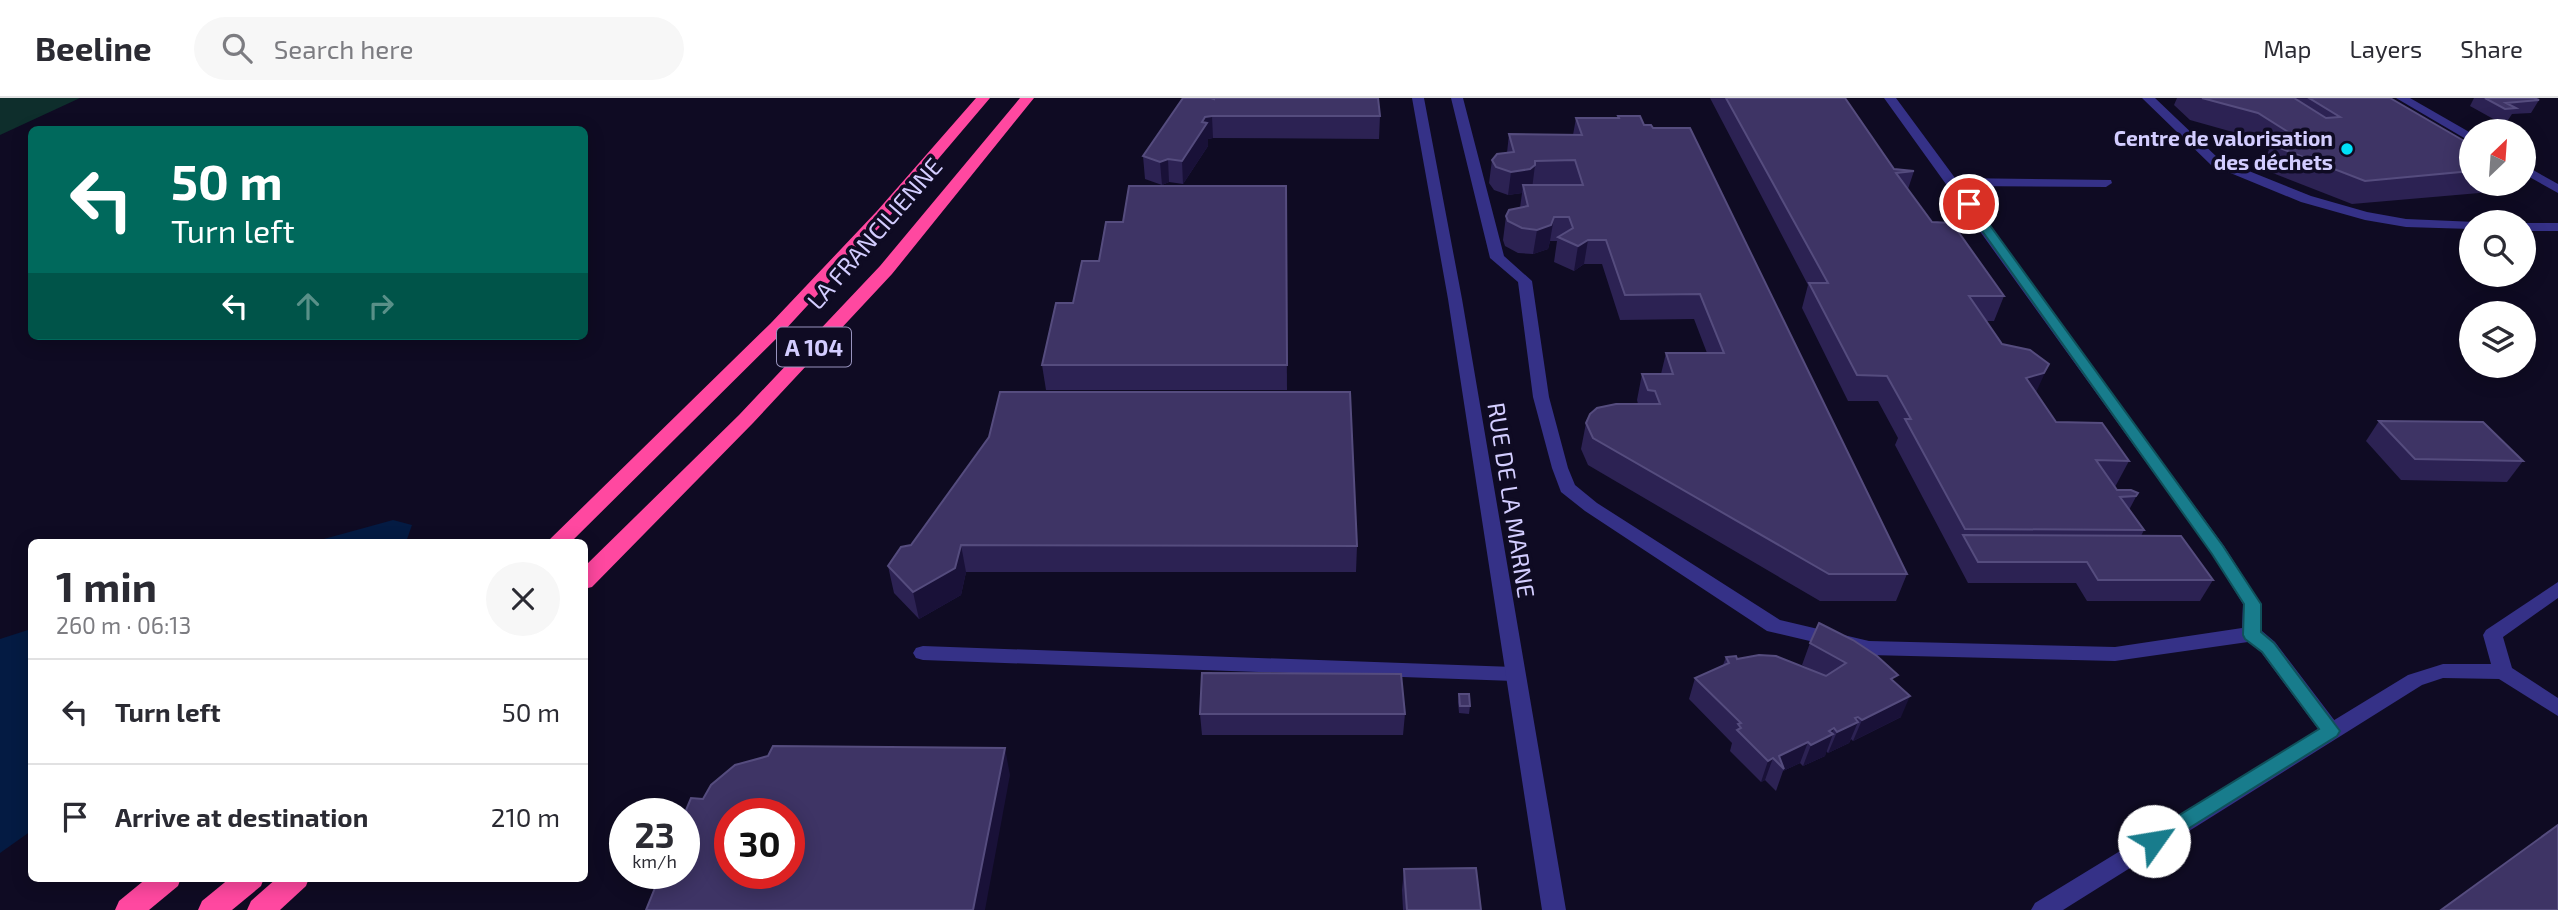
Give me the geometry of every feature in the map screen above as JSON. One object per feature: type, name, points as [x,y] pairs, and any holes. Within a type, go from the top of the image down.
[{"type":"highway","name":"LA FRANCILIENNE","points":[[561,539],[666,442],[839,262],[983,98]]},
{"type":"highway","name":"LA FRANCILIENNE","points":[[588,577],[746,419],[886,270],[1027,98]]},
{"type":"highway","points":[[129,910],[163,882]]},
{"type":"highway","points":[[212,910],[246,882]]},
{"type":"highway","points":[[261,910],[292,882]]},
{"type":"street","name":"RUE DE LA MARNE","points":[[1418,98],[1455,299],[1554,910]]},
{"type":"street","points":[[1457,98],[1497,258],[1525,281],[1541,397],[1560,468],[1567,488],[1591,506],[1774,626],[1869,649],[2115,654],[2252,635],[2268,647],[2331,731]]},
{"type":"street","points":[[1890,98],[2218,550],[2252,604],[2252,635]]},
{"type":"street","points":[[2148,98],[2216,162],[2293,193],[2365,216],[2406,223],[2459,225]]},
{"type":"street","points":[[2402,98],[2459,131]]},
{"type":"street","points":[[2536,176],[2558,189]]},
{"type":"street","points":[[1954,183],[2106,183]]},
{"type":"street","points":[[2536,227],[2558,227]]},
{"type":"street","points":[[2503,672],[2493,635],[2558,589]]},
{"type":"street","points":[[923,653],[1514,674]]},
{"type":"street","points":[[2043,910],[2415,680],[2443,671],[2503,672],[2558,708]]},
{"type":"green space","points":[[0,98],[80,98],[0,135]]},
{"type":"water","points":[[393,520],[412,525],[407,539],[324,539]]},
{"type":"water","points":[[28,630],[28,833],[0,853],[0,639]]},
{"type":"building","points":[[1183,98],[1378,98],[1380,116],[1205,117],[1202,122],[1207,123],[1182,161],[1168,159],[1160,162],[1143,156]]},
{"type":"building","points":[[1726,98],[1845,98],[1894,169],[1914,171],[1896,173],[1932,222],[1952,223],[2004,296],[1969,296],[2002,344],[2030,350],[2049,364],[2044,373],[2026,378],[2056,422],[2102,423],[2129,461],[2096,460],[2117,490],[2138,493],[2136,496],[2120,497],[2144,530],[1965,529],[1905,419],[1911,419],[1887,376],[1857,375],[1809,283],[1828,283]]},
{"type":"building","points":[[2202,98],[2294,98],[2326,118],[2340,117],[2309,98],[2390,98],[2459,138],[2459,172],[2365,181],[2272,145],[2293,135],[2258,113]]},
{"type":"building","points":[[2485,98],[2539,100],[2506,103],[2516,108],[2505,109]]},
{"type":"building","points":[[1618,116],[1640,116],[1644,125],[1651,125],[1653,128],[1690,128],[1907,574],[1829,574],[1593,438],[1586,423],[1597,408],[1616,404],[1660,404],[1655,391],[1648,390],[1642,374],[1673,374],[1666,353],[1724,353],[1700,294],[1625,295],[1606,240],[1588,240],[1578,246],[1558,237],[1573,228],[1569,217],[1554,217],[1551,225],[1537,230],[1522,228],[1508,221],[1506,216],[1509,210],[1528,206],[1523,185],[1583,185],[1575,160],[1535,161],[1535,165],[1530,169],[1511,172],[1496,167],[1492,160],[1497,154],[1514,152],[1509,134],[1582,135],[1576,118],[1619,118]]},
{"type":"building","points":[[1129,186],[1286,186],[1287,365],[1042,365],[1056,303],[1073,303],[1082,261],[1099,261],[1106,222],[1123,222]]},
{"type":"building","points":[[1000,392],[1350,392],[1357,546],[961,545],[955,568],[913,592],[888,566],[901,547],[911,545],[989,437]]},
{"type":"building","points":[[2379,421],[2483,422],[2523,461],[2415,459]]},
{"type":"building","points":[[1963,535],[2181,536],[2213,580],[2098,580],[2087,562],[1978,562]]},
{"type":"building","points":[[1819,623],[1877,656],[1898,675],[1891,679],[1910,696],[1862,720],[1855,718],[1858,722],[1837,732],[1834,728],[1829,731],[1833,734],[1811,745],[1808,742],[1779,756],[1784,769],[1773,758],[1768,761],[1737,730],[1741,728],[1738,724],[1741,723],[1695,678],[1729,663],[1726,657],[1736,656],[1737,659],[1759,655],[1776,656],[1826,676],[1846,663],[1810,643]]},
{"type":"building","points":[[1202,673],[1401,674],[1405,714],[1200,714]]},
{"type":"building","points":[[1459,694],[1469,694],[1470,706],[1460,706]]},
{"type":"building","points":[[773,746],[1005,748],[973,910],[646,910],[655,889],[700,889],[700,799],[703,799],[711,785],[735,765],[768,756]]},
{"type":"building","points":[[2558,825],[2558,910],[2441,910]]},
{"type":"building","points":[[1476,868],[1481,910],[1407,910],[1404,869]]},
{"type":"place","name":"Centre de valorisation des déchets","points":[[2347,149]]},
{"type":"route","points":[[1969,204],[2218,550],[2252,604],[2252,635],[2268,647],[2331,731],[2154,841]]}]
